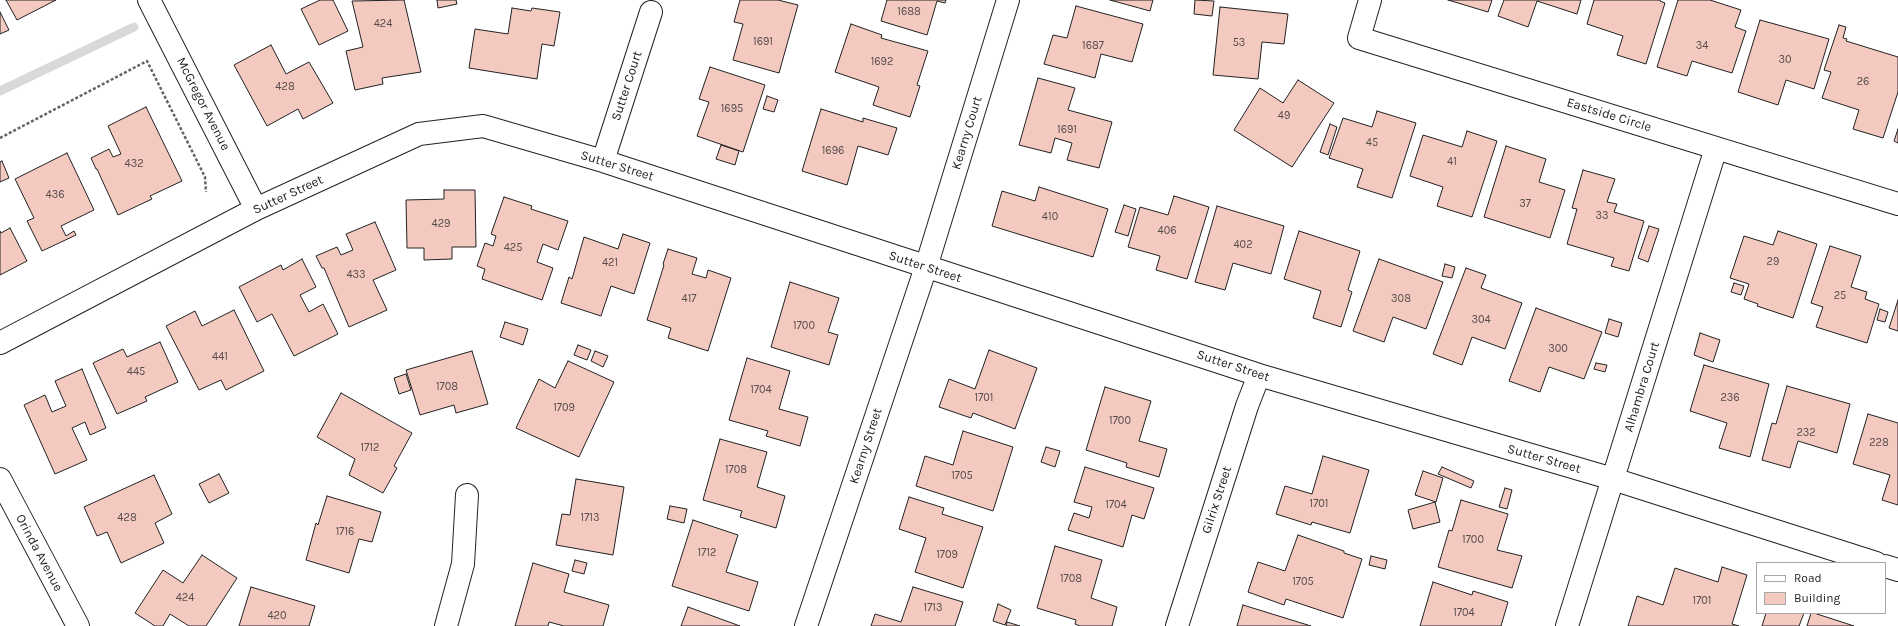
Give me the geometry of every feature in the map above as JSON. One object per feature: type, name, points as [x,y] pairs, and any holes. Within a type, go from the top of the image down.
[{"type":"street","name":"McGregor Avenue","points":[[149,0],[256,210]]},
{"type":"street","name":"Kearny Court","points":[[926,267],[1008,0]]},
{"type":"street","name":"Eastside Circle","points":[[1370,0],[1358,38],[1898,204]]},
{"type":"street","name":"Sutter Court","points":[[603,161],[651,12]]},
{"type":"street","name":"Sutter Street","points":[[0,343],[256,210],[419,134],[483,126],[603,161],[1259,375],[1613,479],[1873,562]]},
{"type":"street","name":"Alhambra Court","points":[[1567,626],[1716,148]]},
{"type":"street","name":"Kearny Street","points":[[806,626],[926,267]]},
{"type":"street","name":"Gilrix Street","points":[[1177,626],[1247,406],[1259,375]]},
{"type":"street","name":"Orinda Avenue","points":[[0,479],[78,626]]},
{"type":"street","points":[[446,626],[463,564],[467,495]]},
{"type":"street","points":[[1886,566],[1898,570]]},
{"type":"path","points":[[0,138],[147,61],[205,177],[206,192]]},
{"type":"building","points":[[6,0],[56,0],[17,20]]},
{"type":"building","points":[[320,0],[333,0],[348,31],[319,45],[301,9]]},
{"type":"building","points":[[404,0],[421,72],[382,78],[383,84],[355,90],[346,51],[363,47],[352,1]]},
{"type":"building","points":[[437,0],[456,0],[457,4],[438,8]]},
{"type":"building","points":[[740,0],[778,0],[798,5],[779,73],[733,60],[743,24],[734,22]]},
{"type":"building","points":[[887,0],[946,0],[945,3],[937,1],[927,35],[881,21]]},
{"type":"building","points":[[1110,0],[1153,0],[1150,11]]},
{"type":"building","points":[[1195,0],[1214,1],[1212,16],[1194,14]]},
{"type":"building","points":[[1448,0],[1492,0],[1488,12]]},
{"type":"building","points":[[1504,0],[1581,0],[1577,14],[1537,1],[1528,27],[1498,16]]},
{"type":"building","points":[[1594,0],[1660,0],[1665,3],[1646,64],[1617,55],[1623,36],[1587,24]]},
{"type":"building","points":[[1678,0],[1710,0],[1741,10],[1735,27],[1746,31],[1732,73],[1692,61],[1687,76],[1657,67]]},
{"type":"building","points":[[1076,6],[1143,24],[1132,62],[1101,54],[1095,78],[1044,64],[1053,35],[1067,38]]},
{"type":"building","points":[[1220,7],[1288,14],[1284,44],[1262,42],[1258,79],[1213,75]]},
{"type":"building","points":[[512,8],[531,11],[532,8],[560,12],[554,46],[542,44],[537,79],[469,68],[475,29],[508,34]]},
{"type":"building","points":[[0,12],[9,30],[0,34]]},
{"type":"building","points":[[1760,20],[1829,39],[1814,89],[1786,80],[1778,105],[1738,92]]},
{"type":"building","points":[[851,24],[882,35],[881,38],[928,51],[917,85],[920,86],[910,117],[873,105],[879,87],[835,72]]},
{"type":"building","points":[[1839,25],[1846,27],[1843,38],[1847,39],[1846,41],[1898,57],[1898,92],[1883,138],[1853,129],[1859,110],[1822,98],[1831,72],[1824,70]]},
{"type":"building","points":[[271,45],[286,74],[309,62],[333,103],[303,119],[298,109],[267,126],[234,65]]},
{"type":"building","points":[[710,67],[765,85],[743,152],[697,136],[709,102],[699,99]]},
{"type":"building","points":[[1038,78],[1075,88],[1068,110],[1112,122],[1099,168],[1067,160],[1072,143],[1055,138],[1051,153],[1019,145]]},
{"type":"building","points":[[1298,80],[1334,103],[1292,167],[1234,130],[1260,88],[1283,103]]},
{"type":"building","points":[[767,96],[778,100],[774,112],[763,109]]},
{"type":"building","points":[[146,107],[182,181],[150,196],[152,199],[118,215],[91,158],[109,149],[113,157],[121,154],[108,126]]},
{"type":"building","points":[[821,109],[863,122],[863,118],[897,128],[888,155],[858,146],[847,185],[802,171]]},
{"type":"building","points":[[1377,111],[1416,123],[1392,198],[1357,187],[1363,169],[1329,158],[1343,118],[1372,127]]},
{"type":"building","points":[[1330,124],[1337,127],[1328,155],[1320,152]]},
{"type":"building","points":[[1898,129],[1898,143],[1894,141]]},
{"type":"building","points":[[1467,131],[1497,141],[1472,217],[1437,206],[1443,187],[1410,176],[1423,135],[1462,147]]},
{"type":"building","points":[[721,145],[739,151],[735,165],[716,159]]},
{"type":"building","points":[[1506,146],[1546,159],[1539,182],[1565,190],[1550,238],[1484,217]]},
{"type":"building","points":[[67,153],[94,210],[61,226],[66,236],[74,231],[76,235],[42,251],[27,221],[34,218],[15,179]]},
{"type":"building","points":[[2,161],[9,178],[0,182],[0,162]]},
{"type":"building","points":[[1583,170],[1615,179],[1607,202],[1617,204],[1614,212],[1644,221],[1629,271],[1611,266],[1614,258],[1567,244],[1577,209],[1572,208]]},
{"type":"building","points":[[1039,187],[1108,209],[1093,257],[992,226],[1002,191],[1035,201]]},
{"type":"building","points":[[444,190],[475,190],[476,247],[452,247],[452,259],[424,260],[424,248],[407,248],[406,200],[444,199]]},
{"type":"building","points":[[1174,196],[1209,207],[1187,279],[1156,270],[1160,256],[1128,247],[1140,207],[1168,215]]},
{"type":"building","points":[[504,197],[532,206],[531,209],[568,221],[558,250],[543,244],[537,262],[553,268],[542,300],[482,279],[485,269],[477,266],[485,243],[493,246],[496,236],[491,234]]},
{"type":"building","points":[[1124,205],[1136,209],[1128,236],[1115,232]]},
{"type":"building","points":[[1217,206],[1284,226],[1271,274],[1233,263],[1225,290],[1195,282]]},
{"type":"building","points":[[375,222],[396,270],[373,280],[387,310],[349,327],[324,268],[322,268],[316,256],[337,247],[341,255],[353,250],[346,234]]},
{"type":"building","points":[[1649,226],[1659,229],[1648,262],[1638,258]]},
{"type":"building","points":[[10,228],[27,261],[0,275],[0,231],[1,233]]},
{"type":"building","points":[[1299,231],[1360,251],[1348,290],[1352,292],[1341,327],[1313,318],[1321,291],[1284,279]]},
{"type":"building","points":[[1778,231],[1817,244],[1793,318],[1757,306],[1758,304],[1744,299],[1749,284],[1730,278],[1744,236],[1773,245]]},
{"type":"building","points":[[623,234],[650,243],[634,294],[611,286],[601,316],[561,303],[569,277],[572,279],[584,237],[618,249]]},
{"type":"building","points":[[1830,246],[1861,256],[1851,287],[1867,292],[1865,299],[1879,304],[1867,343],[1816,327],[1823,307],[1811,303]]},
{"type":"building","points":[[668,249],[697,258],[692,274],[706,278],[708,270],[731,278],[708,351],[668,338],[671,328],[647,320]]},
{"type":"building","points":[[302,259],[316,287],[300,295],[309,312],[323,304],[338,334],[294,356],[272,314],[257,322],[239,287],[281,265],[283,270]]},
{"type":"building","points":[[1379,259],[1443,282],[1426,329],[1393,317],[1384,342],[1353,331]]},
{"type":"building","points":[[1445,264],[1455,267],[1452,278],[1442,276]]},
{"type":"building","points":[[1466,268],[1486,275],[1481,288],[1522,303],[1505,349],[1472,337],[1462,365],[1433,354]]},
{"type":"building","points":[[790,282],[839,298],[828,332],[838,335],[829,365],[771,347]]},
{"type":"building","points":[[1734,283],[1744,286],[1741,295],[1731,292]]},
{"type":"building","points":[[1898,300],[1898,331],[1889,328]]},
{"type":"building","points":[[1536,308],[1602,332],[1584,379],[1549,367],[1540,392],[1509,381]]},
{"type":"building","points":[[1880,309],[1888,312],[1885,322],[1877,320]]},
{"type":"building","points":[[234,310],[264,371],[226,390],[221,380],[199,390],[166,326],[195,311],[202,326]]},
{"type":"building","points":[[1609,319],[1622,323],[1618,337],[1605,333]]},
{"type":"building","points":[[505,322],[528,329],[523,345],[500,337]]},
{"type":"building","points":[[1700,333],[1720,340],[1713,362],[1694,355]]},
{"type":"building","points":[[160,342],[178,382],[145,397],[147,401],[117,414],[93,363],[123,349],[127,357]]},
{"type":"building","points":[[578,345],[591,350],[587,360],[574,355]]},
{"type":"building","points":[[989,350],[1037,368],[1015,429],[973,413],[971,418],[939,407],[949,379],[975,389]]},
{"type":"building","points":[[472,351],[488,404],[456,413],[454,405],[420,415],[406,370]]},
{"type":"building","points":[[595,351],[608,356],[603,367],[591,361]]},
{"type":"building","points":[[747,358],[790,371],[779,409],[808,417],[800,446],[766,436],[768,431],[729,420]]},
{"type":"building","points":[[568,361],[614,382],[579,457],[516,428],[539,379],[555,388]]},
{"type":"building","points":[[1596,363],[1607,365],[1605,372],[1594,369]]},
{"type":"building","points":[[1704,365],[1769,384],[1750,457],[1719,448],[1727,423],[1690,411]]},
{"type":"building","points":[[82,369],[106,428],[90,435],[85,422],[72,428],[87,460],[55,474],[24,405],[45,395],[52,412],[66,406],[55,381]]},
{"type":"building","points":[[406,374],[411,390],[399,394],[394,378]]},
{"type":"building","points":[[1787,386],[1850,404],[1837,453],[1798,441],[1790,468],[1762,460],[1772,423],[1776,424]]},
{"type":"building","points":[[1105,387],[1151,401],[1139,441],[1167,449],[1159,477],[1126,467],[1127,463],[1086,450]]},
{"type":"building","points":[[341,393],[412,433],[394,466],[397,468],[383,493],[349,475],[355,459],[317,437]]},
{"type":"building","points":[[1868,414],[1898,423],[1898,505],[1882,500],[1890,475],[1853,464]]},
{"type":"building","points":[[963,431],[1013,447],[993,511],[916,486],[925,456],[953,465]]},
{"type":"building","points":[[720,439],[767,452],[757,487],[785,496],[776,528],[740,517],[742,511],[703,500]]},
{"type":"building","points":[[1046,447],[1060,451],[1055,467],[1041,462]]},
{"type":"building","points":[[1323,456],[1369,470],[1350,533],[1312,522],[1311,525],[1276,514],[1285,486],[1312,494]]},
{"type":"building","points":[[1085,467],[1154,488],[1144,519],[1132,515],[1123,547],[1068,530],[1074,513],[1089,518],[1092,507],[1074,502]]},
{"type":"building","points":[[1442,467],[1474,481],[1471,488],[1438,474]]},
{"type":"building","points":[[1423,471],[1443,478],[1436,502],[1415,495]]},
{"type":"building","points":[[219,474],[229,493],[209,503],[199,484]]},
{"type":"building","points":[[154,475],[172,514],[155,523],[164,543],[121,563],[107,532],[97,536],[84,507]]},
{"type":"building","points":[[576,479],[624,487],[613,555],[556,545],[562,514],[570,515]]},
{"type":"building","points":[[1505,488],[1512,490],[1507,509],[1499,507]]},
{"type":"building","points":[[327,496],[381,512],[372,542],[359,539],[349,573],[306,560],[316,523],[318,525]]},
{"type":"building","points":[[909,497],[944,508],[942,514],[983,527],[963,588],[915,572],[926,538],[899,529]]},
{"type":"building","points":[[1461,500],[1508,514],[1497,550],[1522,556],[1512,588],[1438,567],[1449,530],[1452,531]]},
{"type":"building","points":[[1435,502],[1440,522],[1413,529],[1408,510]]},
{"type":"building","points":[[670,506],[687,509],[684,523],[667,519]]},
{"type":"building","points":[[693,520],[738,535],[726,572],[758,582],[749,611],[672,586]]},
{"type":"building","points":[[1298,535],[1362,559],[1343,618],[1286,599],[1284,605],[1248,592],[1258,562],[1285,571]]},
{"type":"building","points":[[1055,546],[1102,560],[1091,598],[1117,607],[1112,626],[1080,626],[1075,624],[1076,620],[1037,608]]},
{"type":"building","points":[[202,555],[237,578],[206,626],[189,626],[170,614],[163,626],[155,626],[135,613],[163,570],[183,583]]},
{"type":"building","points":[[1371,556],[1387,560],[1385,569],[1369,565]]},
{"type":"building","points":[[575,560],[587,563],[584,574],[572,571]]},
{"type":"building","points":[[533,563],[569,574],[564,592],[609,605],[603,626],[564,626],[549,622],[548,626],[515,626]]},
{"type":"building","points":[[1722,567],[1747,575],[1732,624],[1739,626],[1628,626],[1637,596],[1663,605],[1675,568],[1718,582]]},
{"type":"building","points":[[1433,582],[1472,595],[1473,591],[1508,602],[1501,626],[1420,626]]},
{"type":"building","points":[[251,587],[315,606],[309,626],[239,626]]},
{"type":"building","points":[[913,587],[963,602],[955,626],[871,626],[875,614],[901,622]]},
{"type":"building","points":[[998,604],[1011,610],[1005,625],[993,621]]},
{"type":"building","points":[[1243,605],[1311,626],[1237,626]]},
{"type":"building","points":[[688,607],[740,626],[681,626]]},
{"type":"building","points":[[1766,614],[1804,614],[1799,626],[1762,626]]},
{"type":"building","points":[[1811,614],[1817,614],[1854,626],[1807,626]]},
{"type":"building","points":[[1007,622],[1020,626],[1006,626]]},
{"type":"waterway","points":[[0,91],[134,27]]}]
